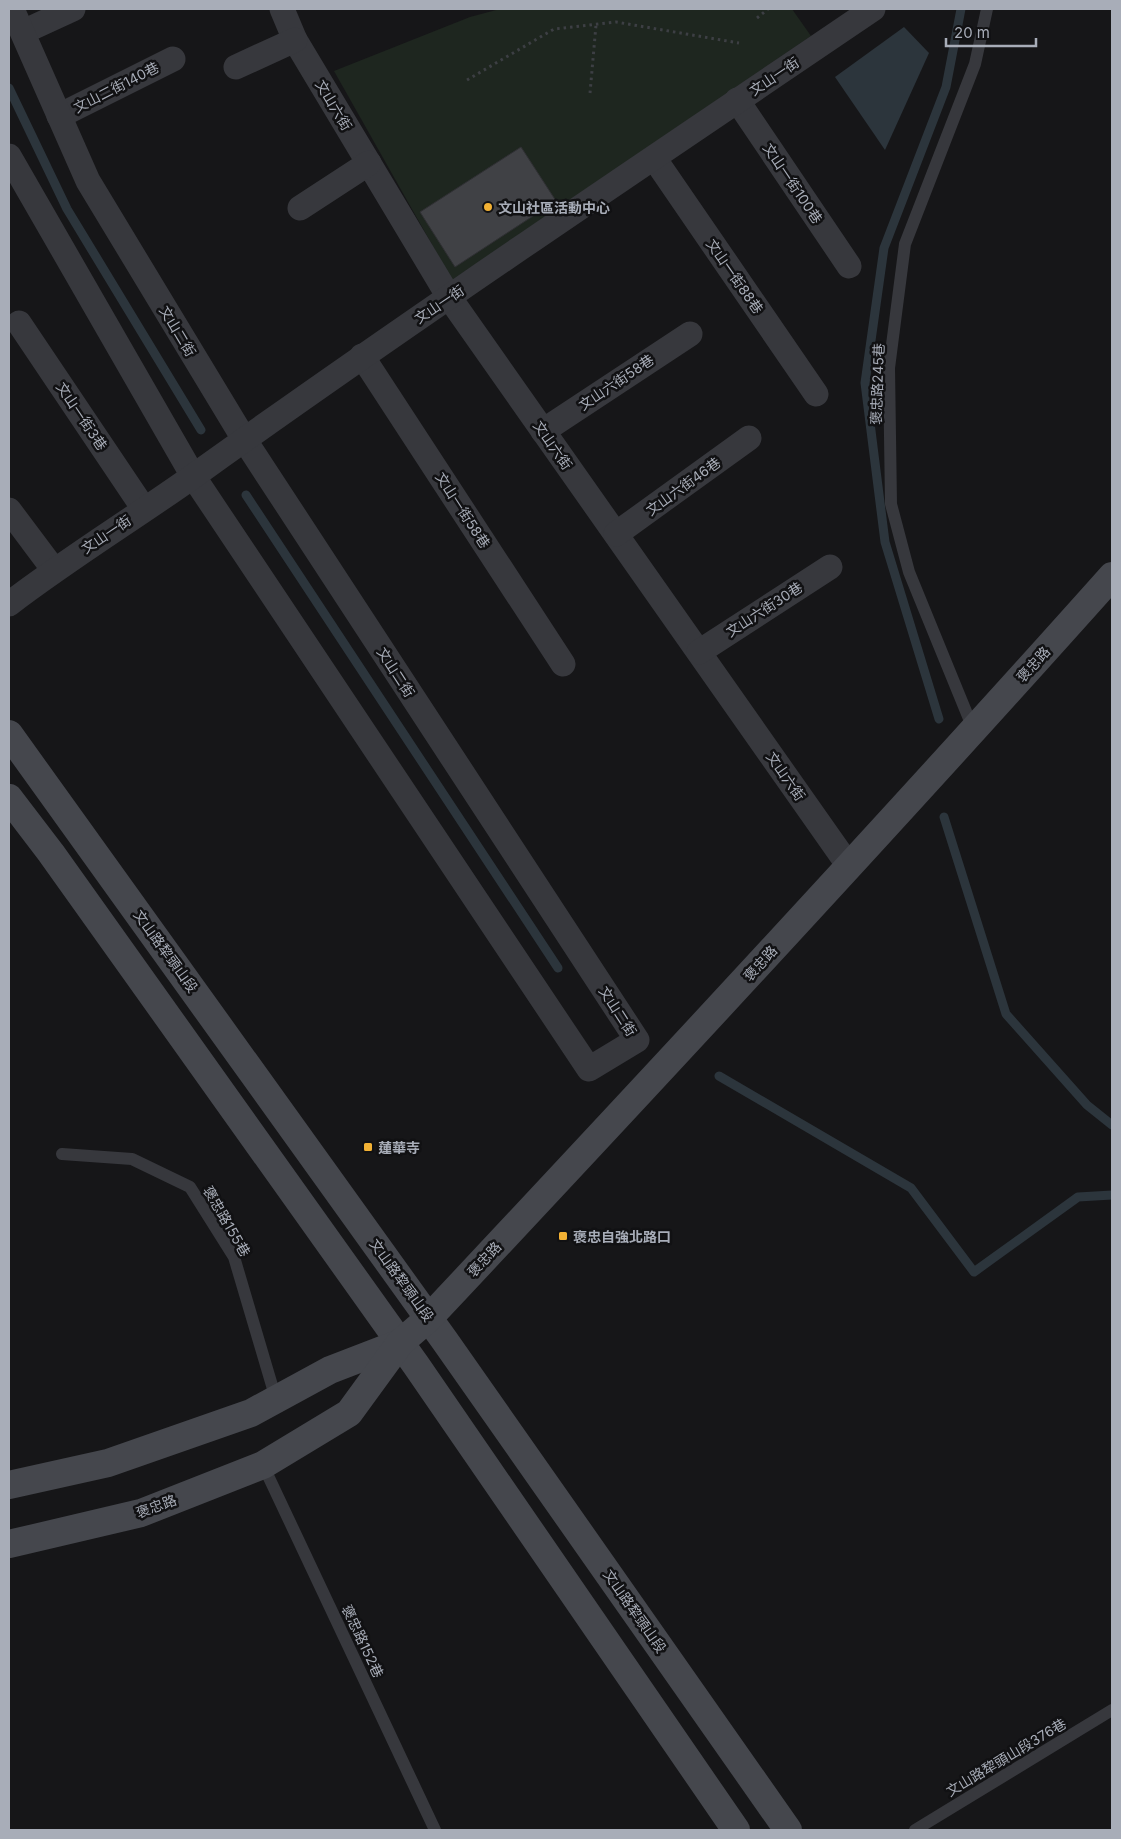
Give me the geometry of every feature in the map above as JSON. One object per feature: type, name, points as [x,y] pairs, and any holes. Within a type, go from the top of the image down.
[{"type":"main road","name":"褒忠路","points":[[9,1544],[141,1513],[263,1465],[349,1413],[400,1343],[429,1318],[644,1089],[974,731],[1112,576]]},
{"type":"main road","name":"文山路犂頭山段","points":[[9,734],[96,852],[429,1318],[788,1830]]},
{"type":"main road","points":[[9,798],[400,1343],[736,1830]]},
{"type":"main road","name":"褒忠路","points":[[9,1485],[108,1463],[251,1413],[330,1370],[400,1343]]},
{"type":"street","name":"文山二街","points":[[9,156],[193,476],[589,1069],[637,1040],[244,439],[88,182],[12,9]]},
{"type":"street","points":[[23,32],[73,9]]},
{"type":"street","name":"文山六街","points":[[282,9],[295,40],[450,298],[849,866]]},
{"type":"street","name":"文山一街","points":[[9,604],[54,570],[193,476],[362,356],[450,298],[736,100],[873,9]]},
{"type":"street","points":[[236,67],[295,40]]},
{"type":"street","name":"文山二街140巷","points":[[59,116],[173,59]]},
{"type":"street","name":"文山一街100巷","points":[[736,100],[849,266]]},
{"type":"street","name":"文山一街88巷","points":[[654,158],[816,394]]},
{"type":"street","points":[[300,208],[369,163]]},
{"type":"street","name":"文山一街3巷","points":[[19,323],[144,509]]},
{"type":"street","name":"文山六街58巷","points":[[543,431],[690,334]]},
{"type":"street","name":"文山一街58巷","points":[[362,356],[564,664]]},
{"type":"street","name":"文山六街46巷","points":[[616,534],[749,438]]},
{"type":"street","points":[[9,510],[54,570]]},
{"type":"street","name":"文山六街30巷","points":[[699,652],[830,567]]},
{"type":"lane","name":"褒忠路245巷","points":[[974,731],[909,572],[891,504],[889,368],[906,244],[975,64],[987,9]]},
{"type":"lane","name":"褒忠路155巷","points":[[62,1154],[132,1159],[190,1186],[234,1257],[276,1399]]},
{"type":"lane","name":"褒忠路152巷","points":[[263,1465],[435,1830]]},
{"type":"lane","name":"文山路犂頭山段376巷","points":[[915,1830],[1112,1710]]},
{"type":"path","points":[[757,18],[768,9]]},
{"type":"path","points":[[467,80],[554,30],[616,22],[739,43]]},
{"type":"path","points":[[590,93],[596,25]]},
{"type":"shaded area","points":[[500,9],[792,9],[811,36],[452,280],[334,71],[470,17]]},
{"type":"shaded area","points":[[904,27],[929,53],[885,150],[835,77]]},
{"type":"building","name":"文山社區活動中心","points":[[521,147],[556,201],[455,267],[420,212]]},
{"type":"waterway","points":[[939,719],[885,542],[865,383],[884,248],[946,87],[961,9]]},
{"type":"waterway","points":[[9,88],[67,209],[201,430]]},
{"type":"waterway","points":[[246,495],[558,968]]},
{"type":"waterway","points":[[944,817],[1006,1014],[1087,1105],[1112,1125]]},
{"type":"waterway","points":[[719,1076],[911,1188],[974,1272],[1078,1197],[1112,1195]]},
{"type":"place","name":"文山社區活動中心","points":[[488,207]]},
{"type":"place","name":"蓮華寺","points":[[368,1147]]},
{"type":"place","name":"褒忠自強北路口","points":[[563,1236]]}]
